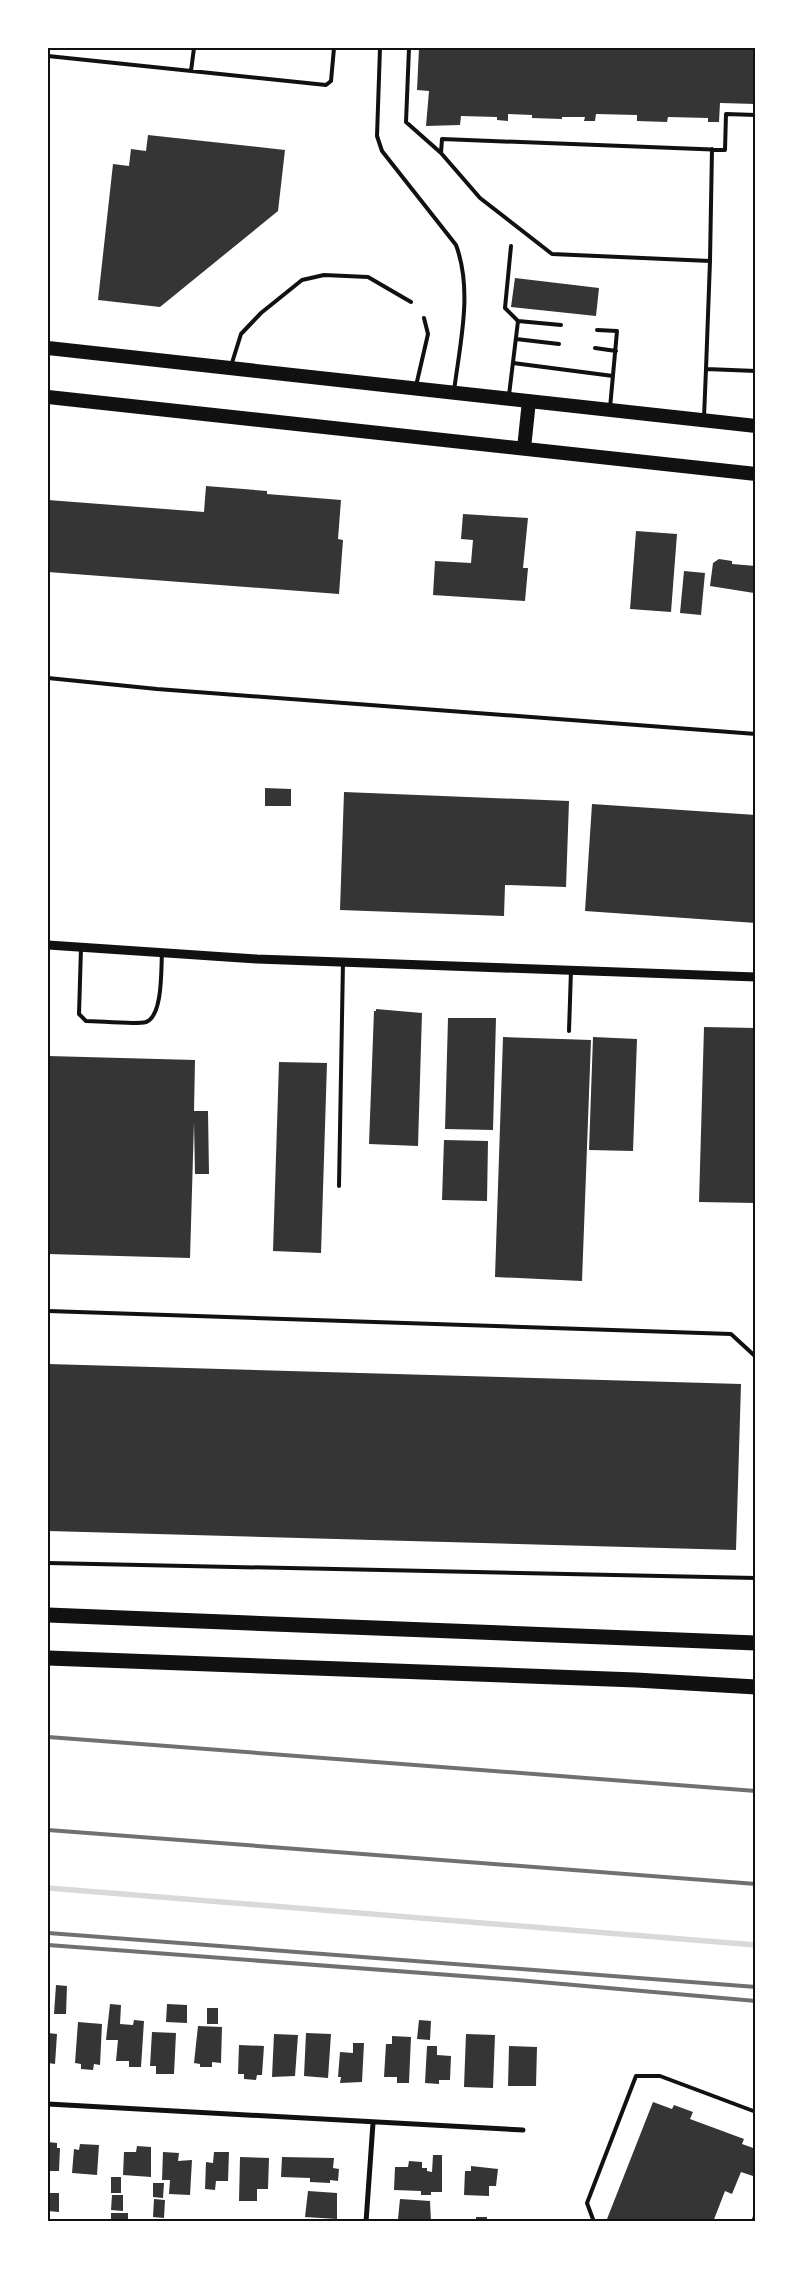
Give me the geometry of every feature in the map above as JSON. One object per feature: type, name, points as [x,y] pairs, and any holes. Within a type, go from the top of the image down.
[{"type":"highway","points":[[48,348],[756,426]]},
{"type":"highway","points":[[48,396],[756,474]]},
{"type":"highway","points":[[524,448],[529,401]]},
{"type":"highway","points":[[48,1615],[756,1643]]},
{"type":"highway","points":[[48,1658],[636,1680],[756,1687]]},
{"type":"street","points":[[48,944],[257,959],[756,977]]},
{"type":"street","points":[[48,2104],[523,2130]]},
{"type":"street","points":[[366,2222],[373,2123]]},
{"type":"lane","points":[[191,71],[194,48]]},
{"type":"lane","points":[[48,56],[326,85],[331,81],[334,48]]},
{"type":"lane","points":[[380,48],[377,136],[382,151],[456,244],[463,263],[465,296],[454,393]]},
{"type":"lane","points":[[410,48],[406,122],[441,153],[480,198],[552,254],[710,261]]},
{"type":"lane","points":[[441,153],[442,139],[725,150],[726,114],[756,115]]},
{"type":"lane","points":[[704,420],[712,149]]},
{"type":"lane","points":[[511,246],[505,308],[518,321],[561,325]]},
{"type":"lane","points":[[230,368],[241,334],[260,313],[302,280],[324,275],[368,278],[411,302]]},
{"type":"lane","points":[[416,388],[428,334],[424,318]]},
{"type":"lane","points":[[509,399],[518,321]]},
{"type":"lane","points":[[597,330],[617,332],[610,410]]},
{"type":"lane","points":[[516,339],[559,344]]},
{"type":"lane","points":[[595,348],[616,351]]},
{"type":"lane","points":[[513,363],[613,376]]},
{"type":"lane","points":[[706,369],[756,371]]},
{"type":"lane","points":[[48,678],[157,689],[756,734]]},
{"type":"lane","points":[[81,946],[79,1014],[86,1021],[144,1023],[154,1017],[158,1008],[162,952]]},
{"type":"lane","points":[[339,1186],[344,962]]},
{"type":"lane","points":[[569,1031],[571,970]]},
{"type":"lane","points":[[48,1312],[731,1334],[756,1357]]},
{"type":"lane","points":[[48,1562],[756,1578]]},
{"type":"lane","points":[[594,2222],[587,2203],[636,2076],[660,2076],[756,2112]]},
{"type":"lane","points":[[753,2222],[756,2214]]},
{"type":"building","points":[[419,48],[756,48],[756,104],[720,103],[719,122],[708,122],[708,118],[668,117],[667,122],[637,121],[637,115],[596,114],[595,121],[584,121],[585,117],[562,117],[562,119],[532,118],[532,115],[508,114],[508,121],[497,120],[497,117],[461,116],[460,125],[426,126],[429,91],[417,90]]},
{"type":"building","points":[[148,135],[285,150],[278,211],[160,307],[98,300],[113,164],[129,166],[131,149],[146,151]]},
{"type":"building","points":[[515,278],[599,288],[596,316],[511,307]]},
{"type":"building","points":[[206,486],[267,491],[267,494],[341,500],[338,539],[343,540],[339,594],[48,572],[48,500],[204,512]]},
{"type":"building","points":[[463,514],[528,518],[523,568],[528,568],[525,601],[433,595],[435,561],[471,563],[473,540],[461,539]]},
{"type":"building","points":[[636,531],[677,534],[671,612],[630,609]]},
{"type":"building","points":[[719,559],[732,561],[732,564],[756,566],[754,593],[710,586],[713,563]]},
{"type":"building","points":[[684,571],[705,573],[701,615],[680,613]]},
{"type":"building","points":[[265,788],[291,789],[291,806],[265,806]]},
{"type":"building","points":[[344,792],[569,801],[566,887],[505,885],[504,916],[340,910]]},
{"type":"building","points":[[592,804],[756,815],[756,923],[585,911]]},
{"type":"building","points":[[376,1009],[422,1013],[418,1146],[369,1144],[374,1011]]},
{"type":"building","points":[[448,1018],[496,1018],[493,1130],[445,1129]]},
{"type":"building","points":[[704,1027],[756,1028],[756,1203],[699,1202]]},
{"type":"building","points":[[503,1037],[591,1040],[582,1281],[495,1277]]},
{"type":"building","points":[[593,1037],[637,1039],[633,1151],[589,1150]]},
{"type":"building","points":[[48,1056],[195,1060],[194,1111],[208,1111],[209,1174],[195,1174],[194,1122],[190,1258],[48,1254]]},
{"type":"building","points":[[279,1062],[327,1063],[321,1253],[273,1251]]},
{"type":"building","points":[[444,1140],[488,1141],[487,1201],[442,1200]]},
{"type":"building","points":[[48,1364],[741,1384],[736,1550],[48,1531]]},
{"type":"building","points":[[56,1985],[67,1986],[66,2014],[54,2014]]},
{"type":"building","points":[[110,2004],[121,2005],[120,2024],[133,2025],[134,2020],[144,2021],[141,2067],[129,2067],[129,2061],[116,2061],[118,2040],[106,2040]]},
{"type":"building","points":[[167,2004],[187,2005],[187,2023],[166,2022]]},
{"type":"building","points":[[207,2008],[218,2008],[218,2024],[207,2024]]},
{"type":"building","points":[[419,2020],[431,2021],[430,2040],[417,2039]]},
{"type":"building","points":[[78,2022],[102,2024],[100,2065],[94,2064],[93,2070],[81,2069],[81,2064],[75,2063]]},
{"type":"building","points":[[198,2026],[222,2027],[221,2063],[212,2062],[212,2067],[200,2067],[200,2064],[194,2063]]},
{"type":"building","points":[[152,2032],[176,2033],[174,2074],[156,2074],[156,2066],[150,2066]]},
{"type":"building","points":[[48,2033],[57,2034],[55,2064],[48,2063]]},
{"type":"building","points":[[306,2033],[331,2034],[328,2078],[304,2076]]},
{"type":"building","points":[[274,2034],[298,2035],[295,2076],[272,2077]]},
{"type":"building","points":[[466,2034],[495,2035],[493,2088],[464,2087]]},
{"type":"building","points":[[392,2036],[411,2037],[409,2083],[397,2083],[397,2077],[384,2077],[386,2044],[392,2044]]},
{"type":"building","points":[[353,2043],[364,2043],[362,2082],[340,2083],[341,2077],[338,2077],[340,2052],[353,2053]]},
{"type":"building","points":[[239,2045],[264,2046],[262,2075],[257,2075],[256,2080],[244,2079],[244,2074],[238,2074]]},
{"type":"building","points":[[427,2046],[437,2046],[437,2055],[451,2056],[450,2080],[439,2080],[439,2084],[425,2083]]},
{"type":"building","points":[[509,2046],[537,2047],[536,2086],[508,2086]]},
{"type":"building","points":[[653,2102],[672,2109],[674,2105],[693,2112],[690,2119],[744,2139],[742,2144],[756,2149],[756,2177],[741,2172],[732,2194],[725,2191],[713,2222],[613,2222],[607,2219]]},
{"type":"building","points":[[48,2142],[57,2143],[57,2148],[60,2148],[59,2171],[48,2171]]},
{"type":"building","points":[[80,2144],[99,2145],[97,2175],[72,2173],[74,2149],[79,2150]]},
{"type":"building","points":[[137,2146],[151,2147],[151,2177],[123,2175],[124,2152],[136,2152]]},
{"type":"building","points":[[163,2152],[179,2153],[178,2161],[192,2160],[190,2195],[169,2194],[170,2180],[162,2180]]},
{"type":"building","points":[[214,2152],[229,2152],[228,2181],[216,2181],[215,2190],[205,2189],[206,2162],[213,2163]]},
{"type":"building","points":[[433,2155],[442,2155],[442,2192],[431,2192],[431,2195],[421,2195],[421,2191],[394,2190],[395,2167],[408,2167],[409,2161],[422,2162],[422,2168],[427,2168],[427,2171],[432,2172]]},
{"type":"building","points":[[240,2157],[269,2158],[268,2189],[257,2189],[257,2201],[239,2201]]},
{"type":"building","points":[[282,2157],[334,2158],[333,2168],[339,2169],[338,2181],[330,2180],[330,2183],[310,2182],[310,2178],[281,2177]]},
{"type":"building","points":[[471,2166],[498,2169],[496,2186],[489,2186],[489,2196],[464,2195],[465,2171],[471,2171]]},
{"type":"building","points":[[111,2177],[121,2177],[121,2193],[111,2193]]},
{"type":"building","points":[[153,2183],[164,2183],[163,2198],[153,2197]]},
{"type":"building","points":[[308,2191],[337,2193],[337,2219],[305,2217]]},
{"type":"building","points":[[48,2193],[59,2193],[59,2212],[48,2211]]},
{"type":"building","points":[[112,2195],[123,2195],[123,2211],[111,2210]]},
{"type":"building","points":[[154,2199],[165,2200],[164,2218],[153,2217]]},
{"type":"building","points":[[400,2199],[430,2201],[431,2222],[402,2222],[402,2219],[398,2219]]},
{"type":"building","points":[[111,2213],[128,2213],[128,2222],[111,2222]]},
{"type":"building","points":[[476,2217],[487,2217],[487,2222],[476,2222]]},
{"type":"waterway","points":[[48,1888],[756,1945]]},
{"type":"railway","points":[[48,1737],[756,1791]]},
{"type":"railway","points":[[48,1830],[756,1884]]},
{"type":"railway","points":[[48,1933],[756,1987]]},
{"type":"railway","points":[[48,1945],[517,1980],[756,2001]]}]
